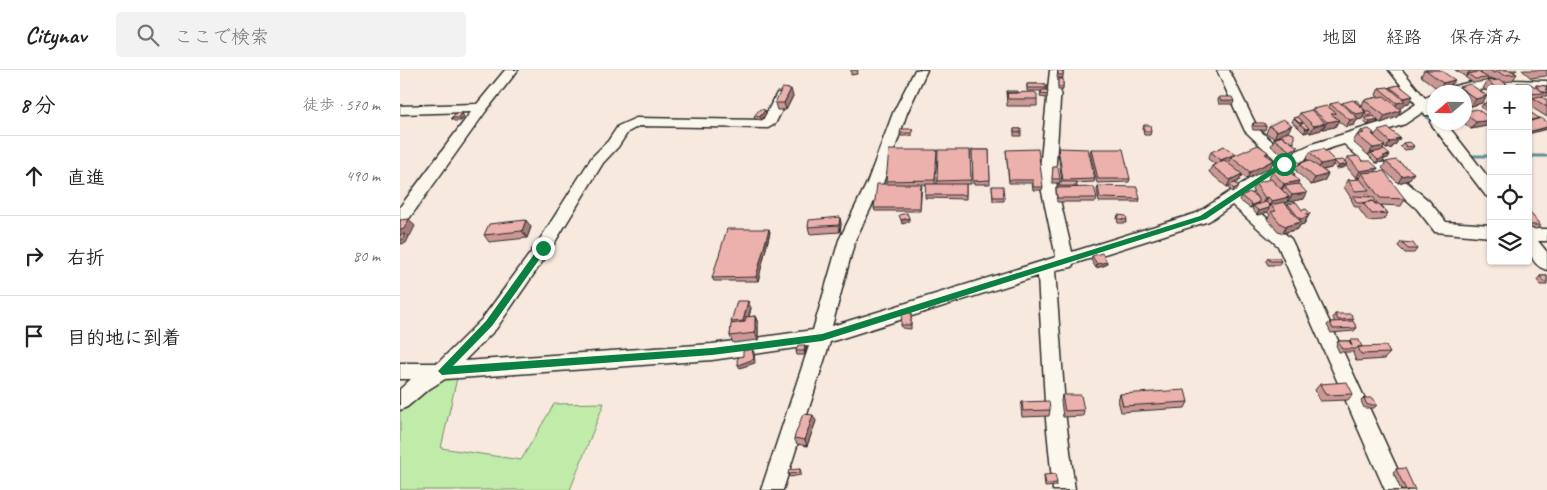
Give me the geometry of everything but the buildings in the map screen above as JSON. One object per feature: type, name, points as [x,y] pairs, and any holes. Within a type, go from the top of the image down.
[{"type":"street","points":[[400,219],[481,108],[512,70]]},
{"type":"street","points":[[772,490],[822,337],[823,323],[838,267],[848,240],[875,183],[900,113],[921,70]]},
{"type":"street","points":[[1056,70],[1047,178],[1066,262]]},
{"type":"street","points":[[1223,70],[1252,131],[1287,162]]},
{"type":"street","points":[[400,370],[442,371],[703,352],[822,337],[1203,218],[1287,162],[1317,147],[1400,121],[1424,105],[1395,70]]},
{"type":"street","points":[[1472,87],[1501,84],[1547,85]]},
{"type":"street","points":[[400,401],[419,385],[442,371],[489,324],[543,248],[597,160],[613,144],[623,129],[636,122],[768,124],[782,96]]},
{"type":"street","points":[[400,110],[481,108]]},
{"type":"street","points":[[1444,130],[1487,187]]},
{"type":"street","points":[[1347,139],[1423,205],[1441,228],[1487,231]]},
{"type":"street","points":[[1234,198],[1285,243],[1396,490]]},
{"type":"street","points":[[1532,235],[1547,235]]},
{"type":"street","points":[[1532,245],[1547,264]]},
{"type":"street","points":[[1046,267],[1056,420],[1064,490]]},
{"type":"green space","points":[[439,377],[457,378],[441,448],[521,460],[554,404],[604,403],[570,490],[400,490],[400,407]]},
{"type":"waterway","points":[[1424,113],[1427,117]]},
{"type":"waterway","points":[[1468,156],[1487,156]]},
{"type":"waterway","points":[[1532,156],[1547,156]]},
{"type":"route","points":[[543,248],[489,324],[442,371],[712,352],[822,337],[1203,218],[1284,164]]}]
